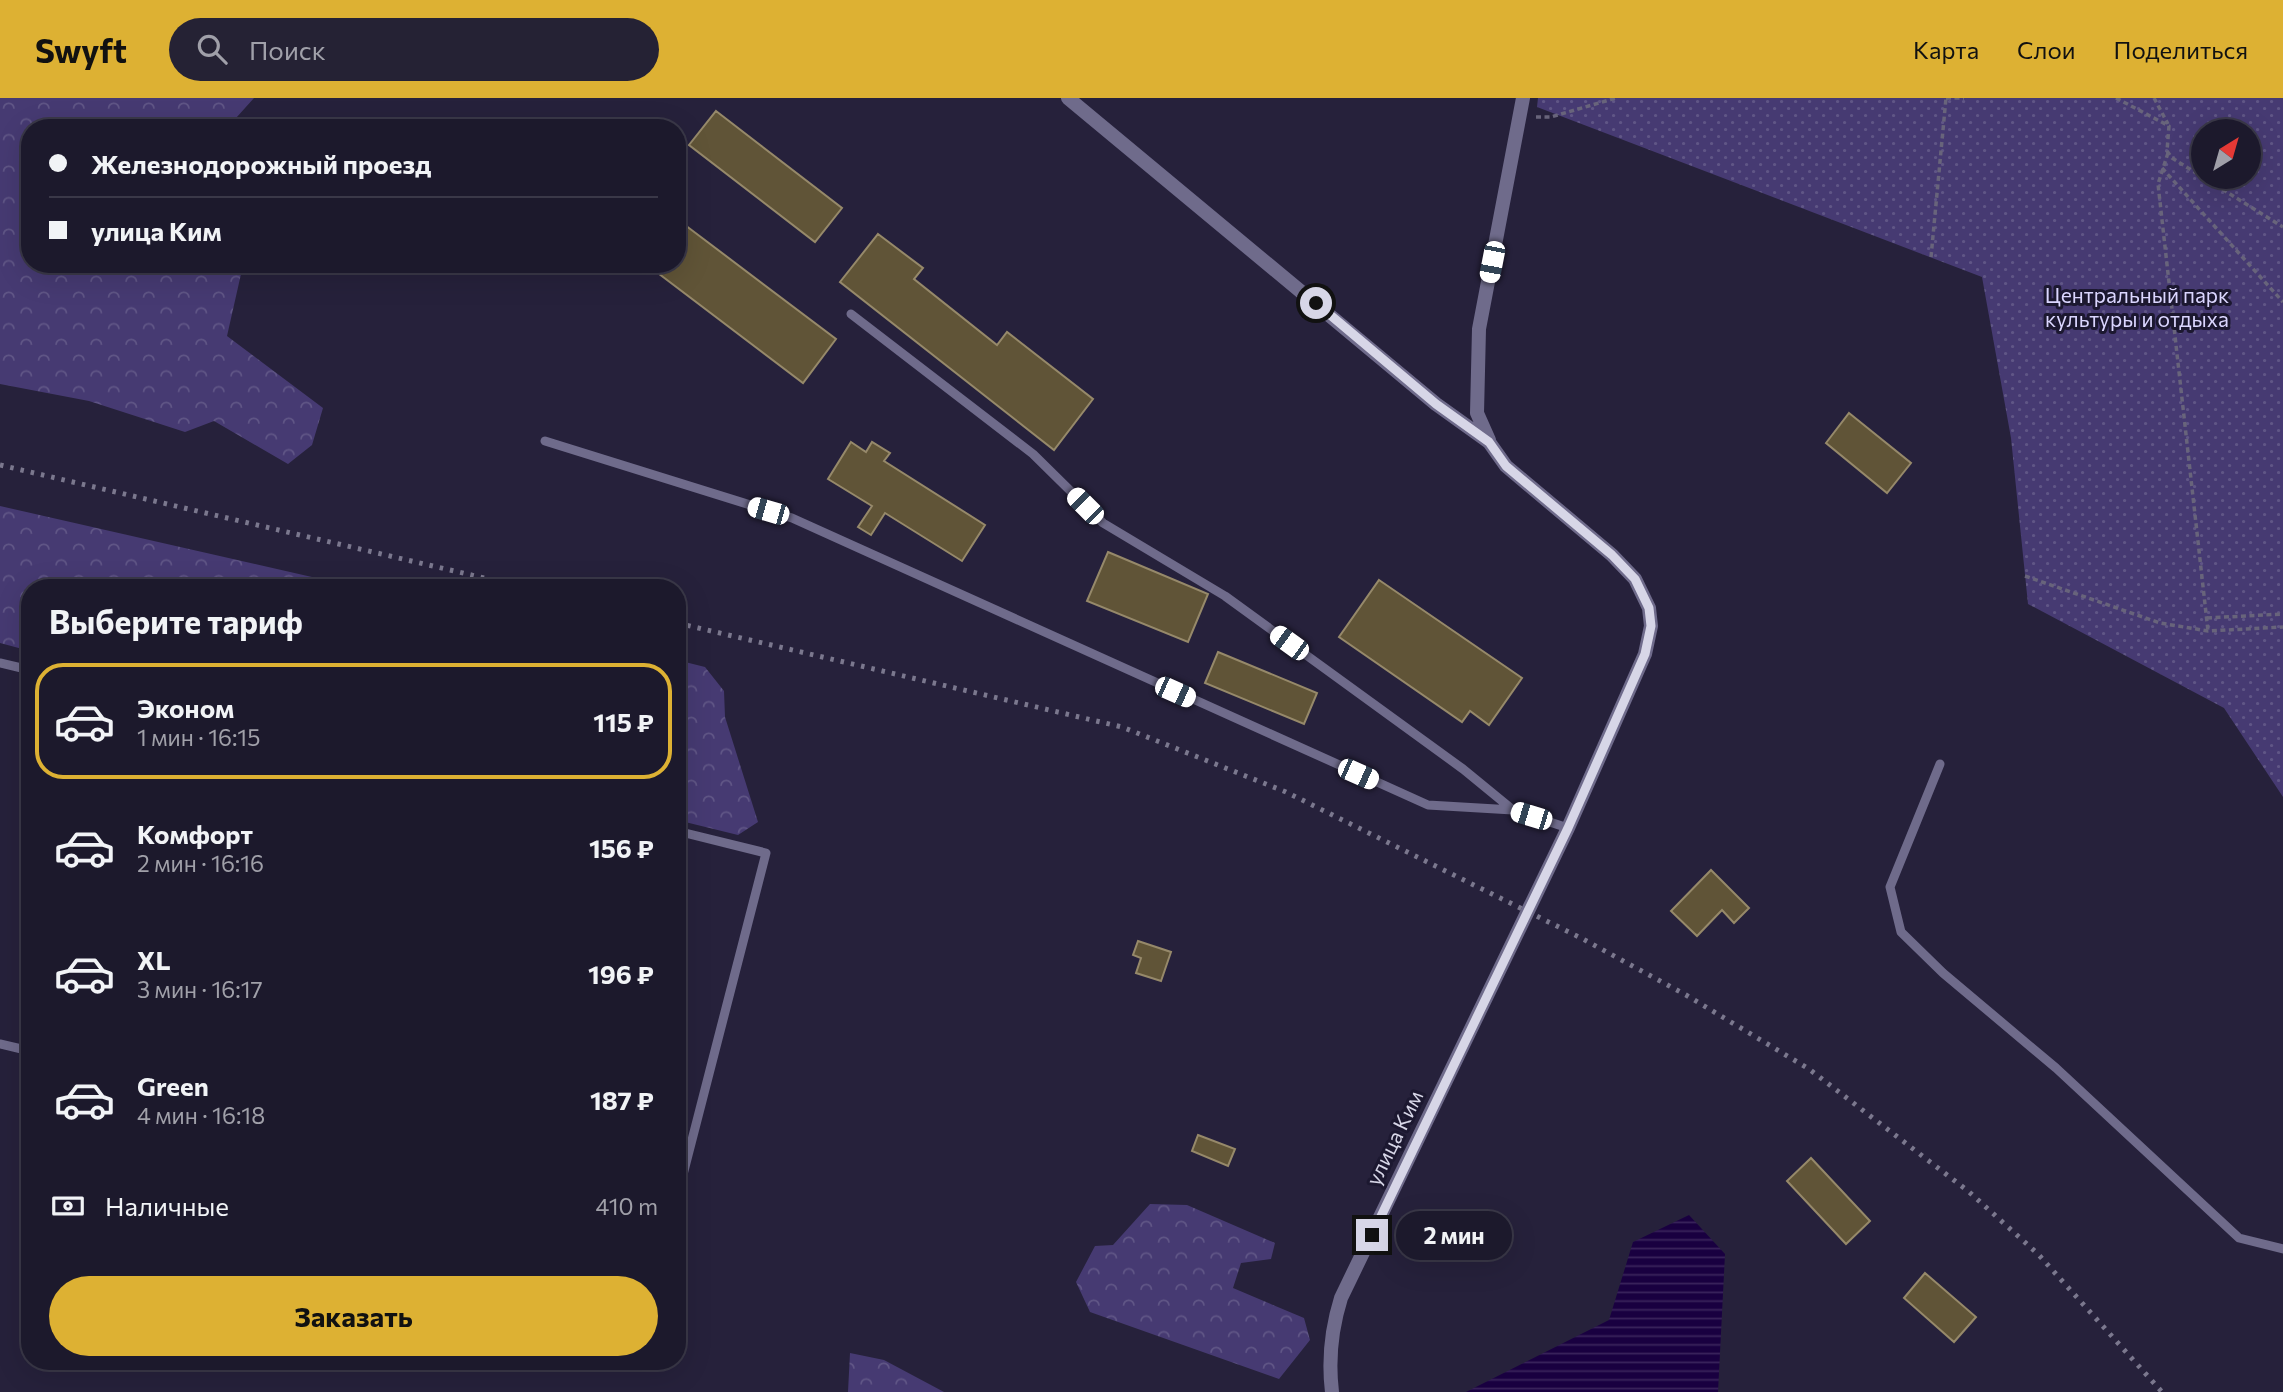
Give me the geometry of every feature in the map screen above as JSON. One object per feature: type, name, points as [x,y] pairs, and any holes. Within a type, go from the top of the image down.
[{"type":"street","points":[[1068,98],[1436,404],[1489,442]]},
{"type":"street","points":[[1489,442],[1477,414],[1479,329],[1523,98]]},
{"type":"street","name":"улица Ким","points":[[1332,1392],[1333,1323],[1341,1298],[1568,828],[1645,654],[1651,626],[1649,608],[1635,579],[1612,555],[1506,466],[1489,442]]},
{"type":"lane","points":[[851,314],[1033,454],[1103,523],[1225,596],[1463,769],[1513,810]]},
{"type":"lane","points":[[545,441],[792,518],[1428,806],[1513,810],[1568,828]]},
{"type":"lane","points":[[0,663],[21,668]]},
{"type":"lane","points":[[1940,764],[1890,887],[1901,932],[1944,973],[2056,1068],[2239,1238],[2283,1249]]},
{"type":"lane","points":[[686,833],[766,853],[686,1163]]},
{"type":"lane","points":[[0,1044],[21,1049]]},
{"type":"path","points":[[1520,114],[1546,118],[1616,98]]},
{"type":"path","points":[[1931,257],[1946,98],[1964,98]]},
{"type":"path","points":[[2116,98],[2169,126]]},
{"type":"path","points":[[2154,98],[2169,126],[2168,153],[2158,184],[2208,631]]},
{"type":"path","points":[[2168,153],[2283,227]]},
{"type":"path","points":[[2162,168],[2283,302]]},
{"type":"path","points":[[2025,576],[2160,623],[2208,631],[2283,627]]},
{"type":"path","points":[[2207,618],[2283,614]]},
{"type":"green space","points":[[0,98],[254,98],[235,119],[21,119],[21,273],[241,273],[227,336],[323,408],[312,445],[288,464],[214,421],[185,432],[89,401],[0,384]]},
{"type":"green space","name":"Центральный парк культуры и отдыха","points":[[1538,98],[2283,98],[2283,797],[2224,708],[2028,604],[2011,438],[1982,277],[1537,107]]},
{"type":"green space","points":[[0,506],[320,579],[21,579],[21,649],[0,643]]},
{"type":"green space","points":[[686,662],[705,667],[724,691],[725,717],[758,822],[738,835],[686,822]]},
{"type":"green space","points":[[1150,1204],[1187,1205],[1275,1243],[1271,1259],[1241,1263],[1233,1288],[1304,1318],[1310,1340],[1279,1379],[1090,1312],[1076,1282],[1095,1246],[1113,1245]]},
{"type":"green space","points":[[850,1353],[884,1360],[944,1392],[848,1392]]},
{"type":"shaded area","points":[[1689,1215],[1725,1254],[1718,1392],[1466,1392],[1609,1320],[1633,1242]]},
{"type":"building","points":[[716,111],[842,208],[815,242],[689,145]]},
{"type":"building","points":[[686,226],[836,339],[803,383],[658,273],[686,273]]},
{"type":"building","points":[[878,234],[923,268],[914,279],[997,345],[1007,332],[1093,399],[1054,450],[840,282]]},
{"type":"building","points":[[1849,413],[1911,463],[1887,493],[1826,443]]},
{"type":"building","points":[[851,442],[866,452],[872,442],[890,453],[884,461],[985,525],[962,561],[885,513],[871,535],[858,527],[872,506],[828,479]]},
{"type":"building","points":[[1108,552],[1208,594],[1188,642],[1087,601]]},
{"type":"building","points":[[1379,580],[1522,678],[1489,725],[1470,711],[1462,722],[1339,637]]},
{"type":"building","points":[[1218,652],[1317,693],[1304,724],[1205,683]]},
{"type":"building","points":[[1711,870],[1749,908],[1734,923],[1722,910],[1697,936],[1671,911]]},
{"type":"building","points":[[1138,941],[1171,952],[1161,981],[1136,973],[1141,958],[1133,955]]},
{"type":"building","points":[[1198,1135],[1235,1149],[1228,1166],[1192,1151]]},
{"type":"building","points":[[1811,1158],[1870,1221],[1846,1244],[1787,1181]]},
{"type":"building","points":[[1925,1273],[1976,1317],[1954,1342],[1904,1298]]},
{"type":"railway","points":[[0,465],[488,579]]},
{"type":"railway","points":[[686,625],[1122,727],[1286,792],[1581,938],[1686,995],[1809,1069],[1968,1191],[2038,1254],[2162,1392]]},
{"type":"route","points":[[1316,303],[1436,404],[1489,442],[1506,466],[1612,555],[1635,579],[1649,608],[1651,626],[1645,654],[1568,828],[1372,1235]]}]
